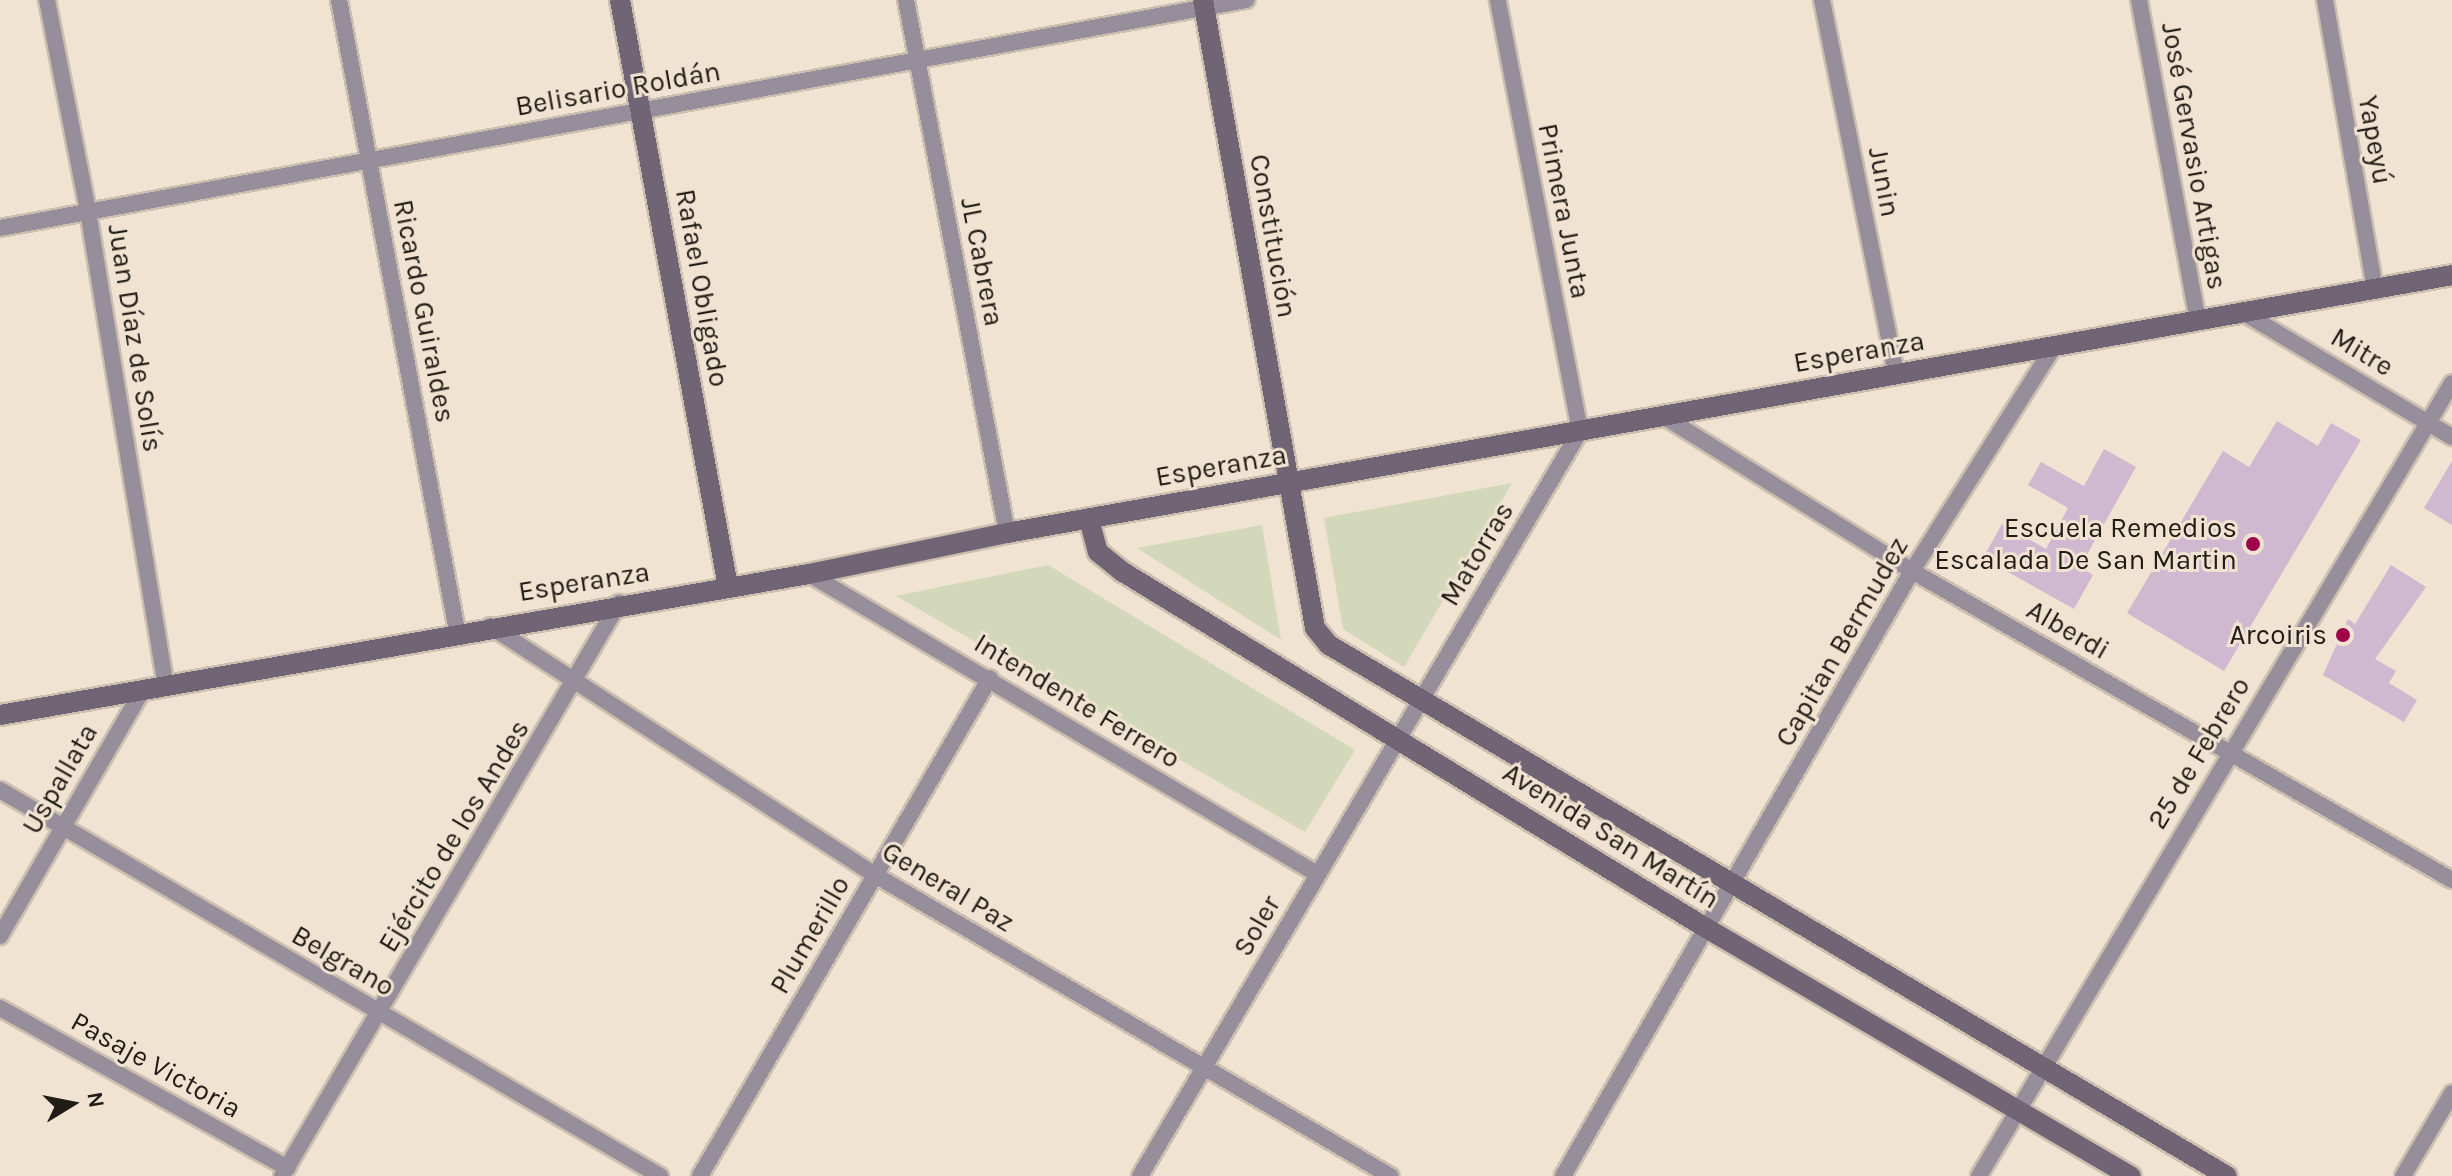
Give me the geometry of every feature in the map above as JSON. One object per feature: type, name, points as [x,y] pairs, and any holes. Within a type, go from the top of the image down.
[{"type":"main road","name":"Rafael Obligado","points":[[620,0],[728,587]]},
{"type":"main road","name":"Constitución","points":[[1203,4],[1289,483]]},
{"type":"main road","name":"Esperanza","points":[[0,715],[457,631],[809,574],[1007,533],[2452,275]]},
{"type":"main road","name":"Avenida San Martín","points":[[1289,483],[1315,628],[1329,645],[1420,703],[2227,1176]]},
{"type":"main road","name":"Avenida San Martín","points":[[1089,519],[1098,552],[1123,572],[1398,737],[1706,928],[2131,1176]]},
{"type":"street","name":"Juan Díaz de Solís","points":[[47,0],[88,211],[166,686]]},
{"type":"street","name":"Ricardo Guiraldes","points":[[339,0],[457,631]]},
{"type":"street","name":"JL Cabrera","points":[[906,0],[1007,533]]},
{"type":"street","name":"Belisario Roldán","points":[[0,228],[917,61],[1203,4],[1246,0]]},
{"type":"street","name":"Primera Junta","points":[[1498,0],[1580,431]]},
{"type":"street","name":"Junin","points":[[1822,0],[1896,374]]},
{"type":"street","name":"José Gervasio Artigas","points":[[2139,0],[2198,322]]},
{"type":"street","name":"Yapeyú","points":[[2325,0],[2375,289]]},
{"type":"street","name":"Mitre","points":[[2244,313],[2452,437]]},
{"type":"street","name":"Capitan Bermudez","points":[[1563,1176],[1912,571],[2054,346]]},
{"type":"street","name":"25 de Febrero","points":[[1979,1176],[2229,752],[2452,383]]},
{"type":"street","name":"Alberdi","points":[[1663,416],[1912,571],[2452,880]]},
{"type":"street","name":"Matorras","points":[[1420,703],[1580,431]]},
{"type":"street","name":"Intendente Ferrero","points":[[809,574],[990,678],[1317,874]]},
{"type":"street","name":"Ejército de los Andes","points":[[285,1172],[575,684],[619,603]]},
{"type":"street","name":"General Paz","points":[[490,626],[575,684],[875,875],[1390,1176]]},
{"type":"street","name":"Plumerillo","points":[[700,1176],[990,678]]},
{"type":"street","name":"Uspallata","points":[[0,936],[142,691]]},
{"type":"street","name":"Soler","points":[[1140,1176],[1420,703]]},
{"type":"street","name":"Belgrano","points":[[0,790],[660,1176]]},
{"type":"street","name":"Pasaje Victoria","points":[[0,1008],[285,1172]]},
{"type":"street","points":[[2403,1176],[2452,1093]]},
{"type":"green space","points":[[1512,483],[1404,667],[1343,629],[1324,518]]},
{"type":"green space","points":[[1262,525],[1281,640],[1137,548]]},
{"type":"green space","points":[[1048,565],[1355,750],[1305,832],[896,596]]},
{"type":"building","points":[[2277,421],[2318,446],[2331,423],[2361,440],[2224,671],[2127,613],[2223,451],[2249,467]]},
{"type":"building","points":[[2104,449],[2136,467],[2080,567],[2093,575],[2074,609],[1983,558],[2002,524],[2046,549],[2068,508],[2028,485],[2041,462],[2084,486]]},
{"type":"building","points":[[2452,461],[2452,525],[2424,508]]},
{"type":"building","points":[[2391,565],[2426,587],[2375,659],[2396,671],[2389,683],[2417,700],[2404,722],[2323,675],[2348,619],[2355,624]]},
{"type":"place","name":"Escuela Remedios Escalada De San Martin","points":[[2253,544]]},
{"type":"place","name":"Arcoiris","points":[[2343,635]]}]
